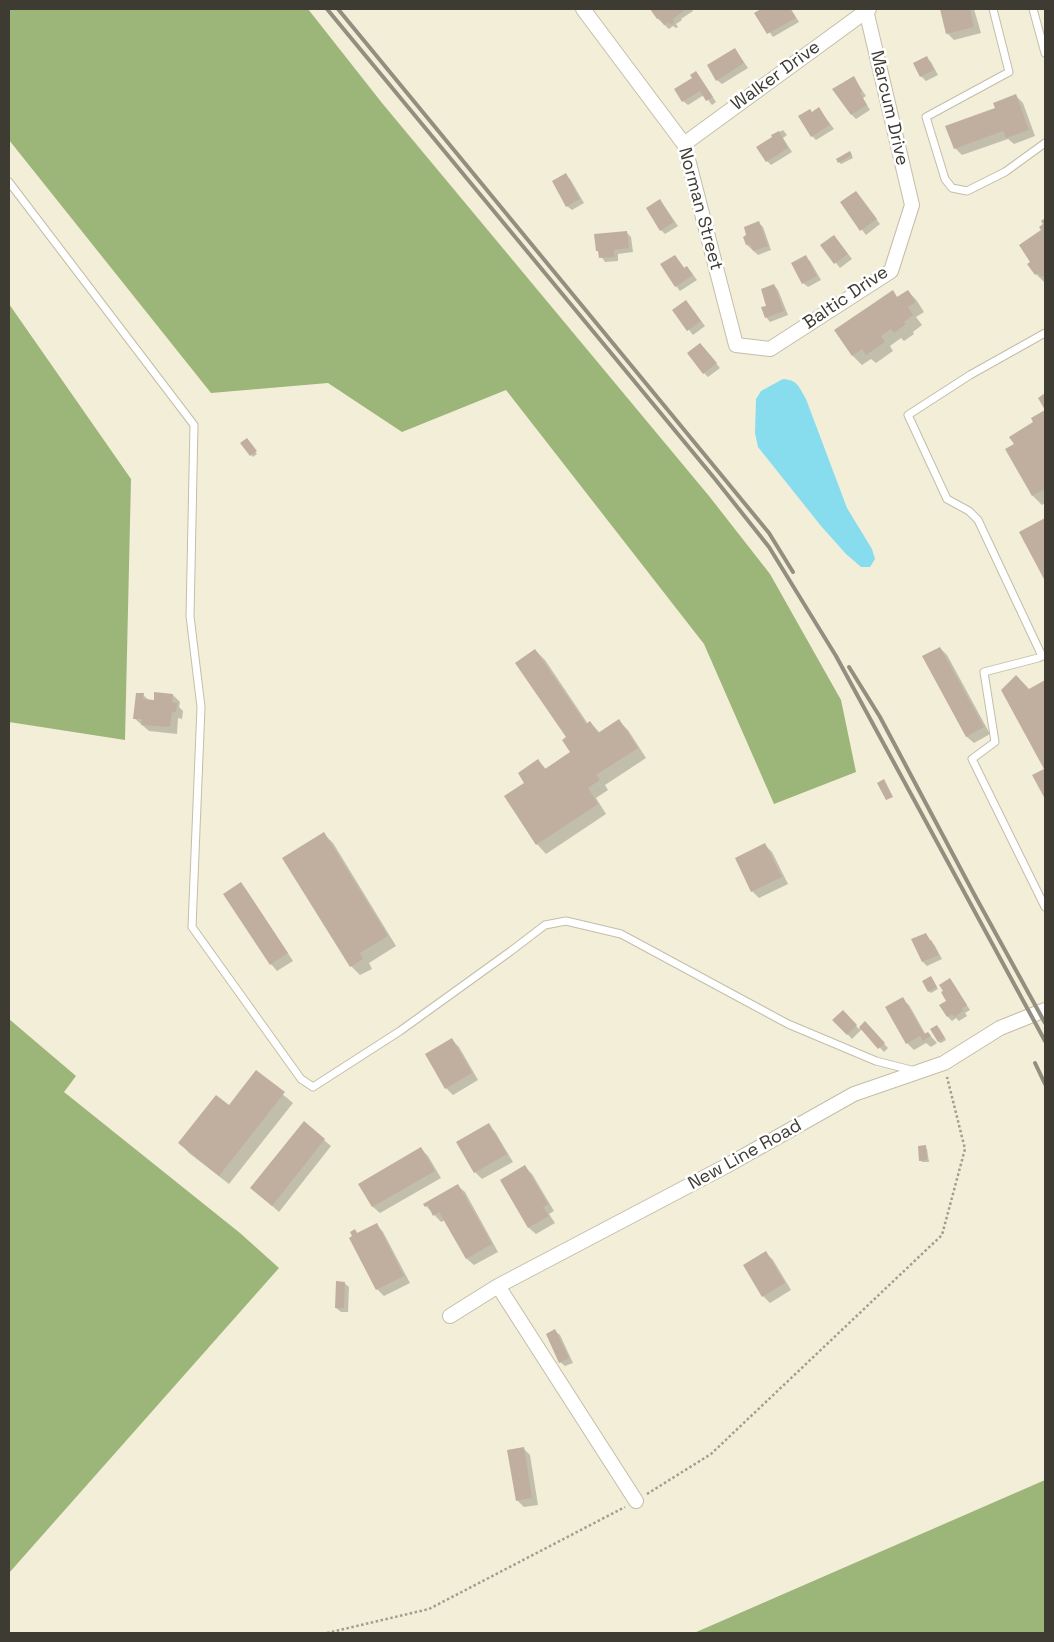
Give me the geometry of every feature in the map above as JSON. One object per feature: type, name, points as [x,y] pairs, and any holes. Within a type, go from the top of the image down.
[{"type":"street","name":"Norman Street","points":[[583,9],[684,144],[736,345],[770,348]]},
{"type":"street","name":"Walker Drive","points":[[684,144],[868,10]]},
{"type":"street","name":"Marcum Drive","points":[[868,10],[912,205]]},
{"type":"street","name":"Baltic Drive","points":[[770,348],[891,272],[912,205]]},
{"type":"street","name":"New Line Road","points":[[450,1316],[498,1286],[726,1166],[854,1094],[944,1063],[1000,1028],[1045,1010]]},
{"type":"street","points":[[498,1286],[636,1500]]},
{"type":"lane","points":[[993,9],[1009,72],[926,117],[944,179],[952,188],[967,191],[1005,172],[1045,144]]},
{"type":"lane","points":[[1033,9],[1045,53]]},
{"type":"lane","points":[[9,182],[194,425],[190,616],[201,707],[192,927],[302,1079],[313,1087],[400,1031],[545,925],[566,921],[621,934],[788,1024],[876,1061],[921,1072]]},
{"type":"lane","points":[[1045,333],[970,375],[908,415],[947,499],[969,510],[978,520],[1044,656],[984,672],[995,742],[972,759],[1045,907]]},
{"type":"path","points":[[327,1633],[429,1609],[636,1500],[711,1454],[942,1235],[965,1149],[944,1063]]},
{"type":"green space","points":[[9,9],[308,9],[382,103],[709,496],[770,574],[841,700],[856,772],[774,804],[704,644],[506,390],[402,432],[328,383],[211,393],[9,140]]},
{"type":"green space","points":[[9,304],[131,479],[125,740],[9,722]]},
{"type":"green space","points":[[9,1019],[76,1076],[64,1092],[240,1233],[279,1268],[9,1573]]},
{"type":"green space","points":[[1045,1480],[1045,1633],[694,1633]]},
{"type":"water","points":[[783,379],[795,383],[806,399],[847,508],[872,549],[875,559],[870,567],[861,567],[846,554],[821,526],[758,447],[755,433],[756,399],[761,391]]},
{"type":"building","points":[[650,9],[686,9],[673,19],[674,22],[670,25],[669,22],[664,25]]},
{"type":"building","points":[[761,9],[790,9],[796,18],[767,34],[754,13]]},
{"type":"building","points":[[940,9],[970,9],[974,27],[946,34]]},
{"type":"building","points":[[735,48],[744,63],[716,81],[707,65]]},
{"type":"building","points":[[927,56],[934,70],[920,77],[913,63]]},
{"type":"building","points":[[696,71],[713,97],[706,101],[700,91],[682,102],[674,89],[692,78],[690,75]]},
{"type":"building","points":[[854,76],[867,105],[851,115],[832,89]]},
{"type":"building","points":[[1016,94],[1029,130],[1006,138],[1003,131],[954,149],[945,126],[995,108],[993,103]]},
{"type":"building","points":[[819,107],[830,125],[811,137],[798,116],[810,109],[812,112]]},
{"type":"building","points":[[779,131],[788,148],[766,162],[756,147]]},
{"type":"building","points":[[850,151],[852,155],[838,163],[836,159]]},
{"type":"building","points":[[566,173],[580,199],[566,207],[552,181]]},
{"type":"building","points":[[856,191],[877,219],[860,231],[840,202]]},
{"type":"building","points":[[660,199],[674,222],[660,231],[646,208]]},
{"type":"building","points":[[1045,218],[1045,277],[1040,276],[1038,273],[1035,275],[1027,264],[1030,262],[1019,245],[1041,230],[1039,227],[1043,224],[1041,221]]},
{"type":"building","points":[[759,221],[768,246],[753,251],[750,244],[746,245],[743,237],[746,235],[744,227]]},
{"type":"building","points":[[627,231],[629,248],[614,250],[615,257],[599,258],[598,251],[596,251],[594,234]]},
{"type":"building","points":[[834,235],[848,254],[834,264],[820,245]]},
{"type":"building","points":[[675,255],[684,268],[687,266],[693,275],[675,287],[660,264]]},
{"type":"building","points":[[806,255],[817,276],[802,284],[791,263]]},
{"type":"building","points":[[774,284],[784,311],[765,318],[761,307],[766,306],[761,289]]},
{"type":"building","points":[[893,290],[897,297],[908,290],[916,302],[908,307],[913,315],[904,322],[906,324],[894,333],[891,329],[881,336],[885,342],[866,355],[862,349],[852,356],[834,330]]},
{"type":"building","points":[[686,300],[701,321],[687,331],[672,310]]},
{"type":"building","points":[[700,343],[717,363],[703,374],[687,353]]},
{"type":"building","points":[[1045,393],[1045,410],[1038,398]]},
{"type":"building","points":[[1045,410],[1045,489],[1032,496],[1005,449],[1014,444],[1009,437],[1033,422],[1031,418]]},
{"type":"building","points":[[247,438],[257,451],[250,456],[240,443]]},
{"type":"building","points":[[1045,518],[1045,581],[1019,532]]},
{"type":"building","points":[[940,647],[984,727],[966,737],[922,656]]},
{"type":"building","points":[[535,649],[586,724],[590,721],[598,733],[619,719],[638,748],[596,775],[600,780],[588,788],[598,804],[536,845],[504,796],[524,783],[518,773],[538,759],[545,769],[570,752],[562,740],[566,737],[515,663]]},
{"type":"building","points":[[1016,675],[1029,689],[1045,680],[1045,799],[1032,775],[1044,769],[1001,690]]},
{"type":"building","points":[[154,692],[173,694],[172,702],[177,703],[176,712],[172,712],[170,727],[141,725],[142,719],[133,719],[136,693],[144,693],[143,699],[154,700]]},
{"type":"building","points":[[884,779],[893,797],[886,800],[877,783]]},
{"type":"building","points":[[324,832],[388,936],[360,953],[363,959],[350,967],[282,858]]},
{"type":"building","points":[[765,843],[782,877],[751,892],[735,858]]},
{"type":"building","points":[[241,882],[288,953],[270,965],[223,894]]},
{"type":"building","points":[[926,933],[939,955],[922,962],[911,939]]},
{"type":"building","points":[[931,976],[937,987],[928,992],[922,981]]},
{"type":"building","points":[[950,978],[967,1005],[962,1008],[963,1011],[954,1017],[952,1014],[947,1017],[939,1005],[946,1001],[939,985]]},
{"type":"building","points":[[903,997],[924,1034],[928,1032],[931,1036],[923,1041],[920,1036],[906,1044],[885,1007]]},
{"type":"building","points":[[843,1010],[857,1025],[847,1035],[832,1020]]},
{"type":"building","points":[[865,1021],[885,1043],[878,1049],[859,1027]]},
{"type":"building","points":[[937,1025],[945,1038],[938,1042],[930,1029]]},
{"type":"building","points":[[452,1038],[472,1073],[445,1089],[425,1054]]},
{"type":"building","points":[[256,1070],[285,1092],[219,1176],[178,1143],[216,1095],[229,1105]]},
{"type":"building","points":[[304,1121],[325,1139],[272,1206],[250,1188]]},
{"type":"building","points":[[489,1123],[507,1154],[474,1173],[456,1142]]},
{"type":"building","points":[[926,1145],[927,1160],[919,1161],[918,1146]]},
{"type":"building","points":[[421,1147],[435,1171],[372,1207],[358,1184]]},
{"type":"building","points":[[525,1165],[548,1204],[543,1207],[549,1216],[528,1228],[500,1180]]},
{"type":"building","points":[[458,1184],[492,1244],[466,1259],[439,1212],[433,1216],[428,1205],[425,1207],[423,1204]]},
{"type":"building","points":[[377,1223],[404,1276],[376,1290],[349,1238],[352,1236],[350,1232],[355,1229],[357,1233]]},
{"type":"building","points":[[766,1251],[785,1283],[762,1297],[743,1265]]},
{"type":"building","points":[[336,1281],[345,1282],[344,1308],[335,1308]]},
{"type":"building","points":[[555,1329],[569,1358],[559,1363],[546,1334]]},
{"type":"building","points":[[524,1447],[532,1498],[516,1501],[507,1450]]},
{"type":"railway","points":[[327,9],[769,547],[836,656],[1045,1041]]},
{"type":"railway","points":[[338,9],[769,533],[793,572]]},
{"type":"railway","points":[[849,667],[880,717],[1045,1023]]},
{"type":"railway","points":[[1035,1063],[1045,1084]]}]
